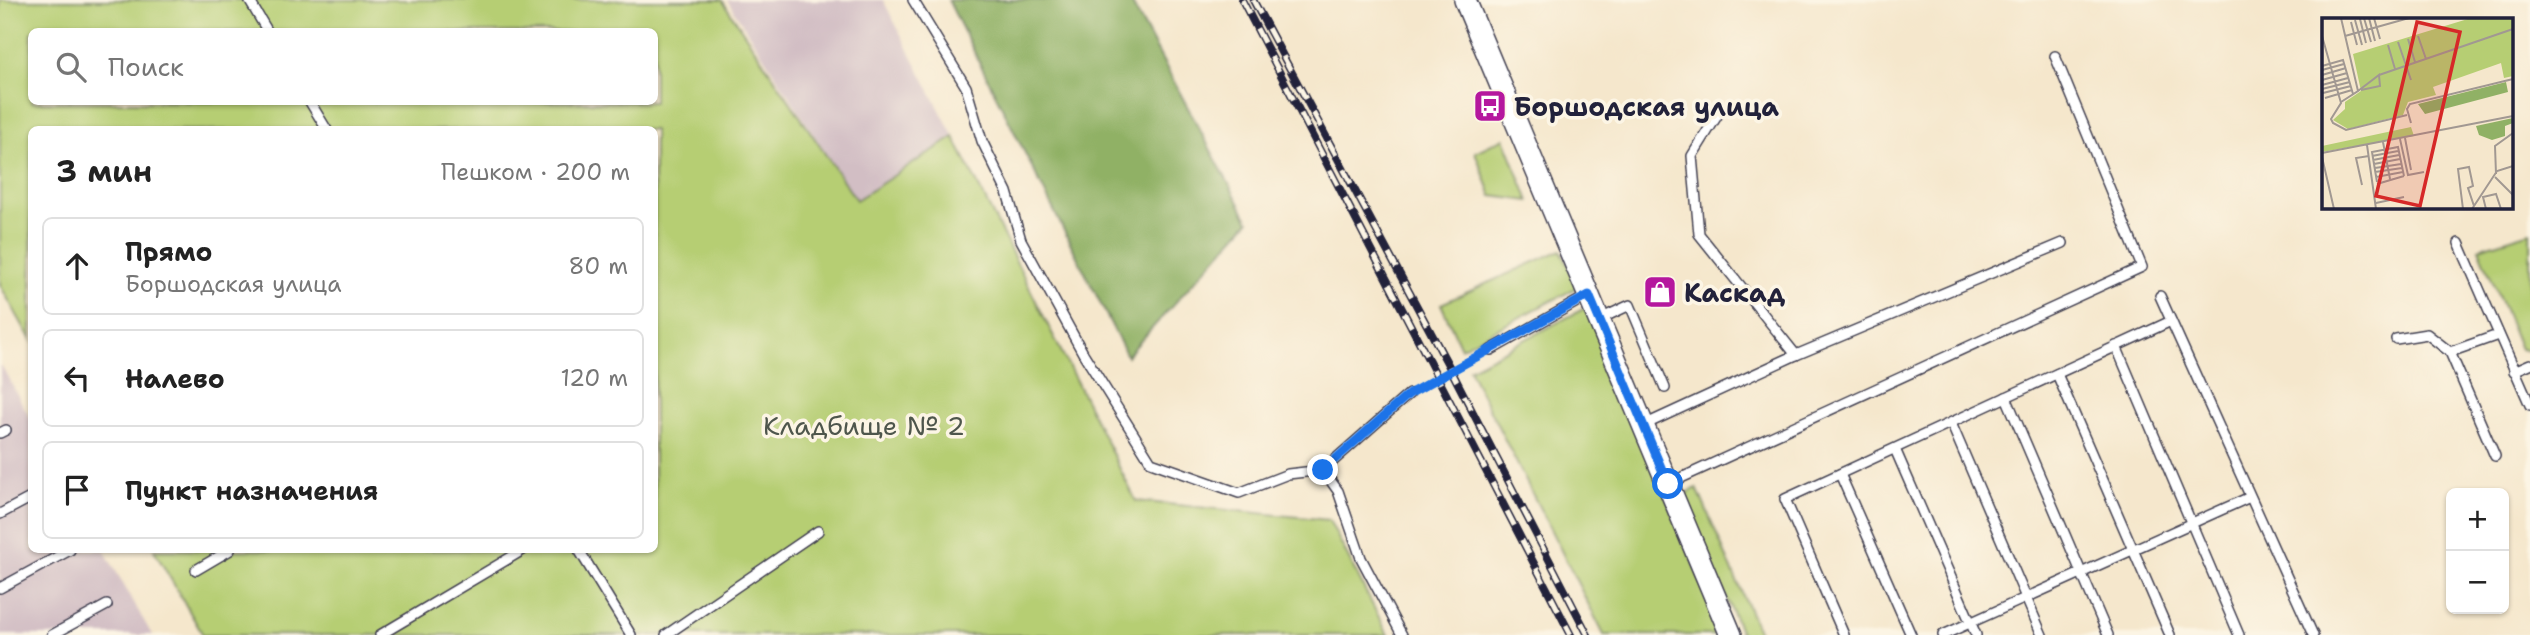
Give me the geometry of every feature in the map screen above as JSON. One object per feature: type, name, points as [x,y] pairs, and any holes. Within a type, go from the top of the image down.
[{"type":"street","points":[[1465,0],[1731,635]]},
{"type":"lane","points":[[249,0],[266,28]]},
{"type":"lane","points":[[913,0],[966,87],[982,141],[1007,192],[1021,240],[1083,353],[1151,462],[1239,493],[1288,474],[1323,470],[1409,394]]},
{"type":"lane","points":[[1668,484],[2142,267],[2055,56]]},
{"type":"lane","points":[[312,105],[325,126]]},
{"type":"lane","points":[[1720,110],[1692,156],[1699,234],[1796,355]]},
{"type":"lane","points":[[1643,425],[1796,355],[2063,243]]},
{"type":"lane","points":[[2459,243],[2530,405]]},
{"type":"lane","points":[[1490,350],[1589,295]]},
{"type":"lane","points":[[2160,296],[2313,635]]},
{"type":"lane","points":[[1599,320],[1630,304],[1665,388]]},
{"type":"lane","points":[[1844,635],[1785,499],[2171,321]]},
{"type":"lane","points":[[2396,340],[2427,334],[2450,352],[2495,456]]},
{"type":"lane","points":[[2450,352],[2498,335]]},
{"type":"lane","points":[[2116,346],[2239,635]]},
{"type":"lane","points":[[2514,371],[2530,365]]},
{"type":"lane","points":[[2057,374],[2170,635]]},
{"type":"lane","points":[[2006,397],[2108,635]]},
{"type":"lane","points":[[1951,423],[2042,635]]},
{"type":"lane","points":[[1895,449],[1976,635]]},
{"type":"lane","points":[[1323,470],[1338,491],[1361,558],[1402,635]]},
{"type":"lane","points":[[1840,474],[1911,635]]},
{"type":"lane","points":[[1943,635],[2250,497]]},
{"type":"lane","points":[[0,514],[28,499]]},
{"type":"lane","points":[[666,635],[818,531]]},
{"type":"lane","points":[[0,588],[64,553]]},
{"type":"lane","points":[[196,570],[225,553]]},
{"type":"lane","points":[[380,635],[518,553]]},
{"type":"lane","points":[[581,553],[631,635]]},
{"type":"lane","points":[[52,635],[107,605]]},
{"type":"path","points":[[1409,394],[1490,350]]},
{"type":"shaded area","points":[[727,0],[883,0],[954,137],[856,200]]},
{"type":"shaded area","points":[[0,363],[28,414],[28,553],[106,553],[152,635],[0,635]]},
{"type":"green space","name":"Кладбище № 2","points":[[0,0],[722,0],[856,200],[954,137],[1136,501],[1329,520],[1388,635],[203,635],[156,553],[658,553],[658,126],[28,126],[28,335],[0,285]]},
{"type":"green space","points":[[948,0],[1130,0],[1249,221],[1127,356]]},
{"type":"green space","points":[[1504,138],[1529,201],[1492,196],[1475,152]]},
{"type":"green space","points":[[2530,232],[2530,351],[2520,349],[2479,248]]},
{"type":"green space","points":[[1561,250],[1578,287],[1461,348],[1441,304]]},
{"type":"green space","points":[[1587,307],[1723,635],[1604,635],[1469,369]]},
{"type":"green space","points":[[1697,488],[1760,635],[1742,635],[1682,495]]},
{"type":"railway","points":[[1242,0],[1571,635]]},
{"type":"railway","points":[[1253,0],[1452,372],[1588,635]]},
{"type":"place","name":"Боршодская улица","points":[[1490,106]]},
{"type":"place","name":"Каскад","points":[[1660,292]]},
{"type":"route","points":[[1323,470],[1409,394],[1589,295],[1668,484]]}]
